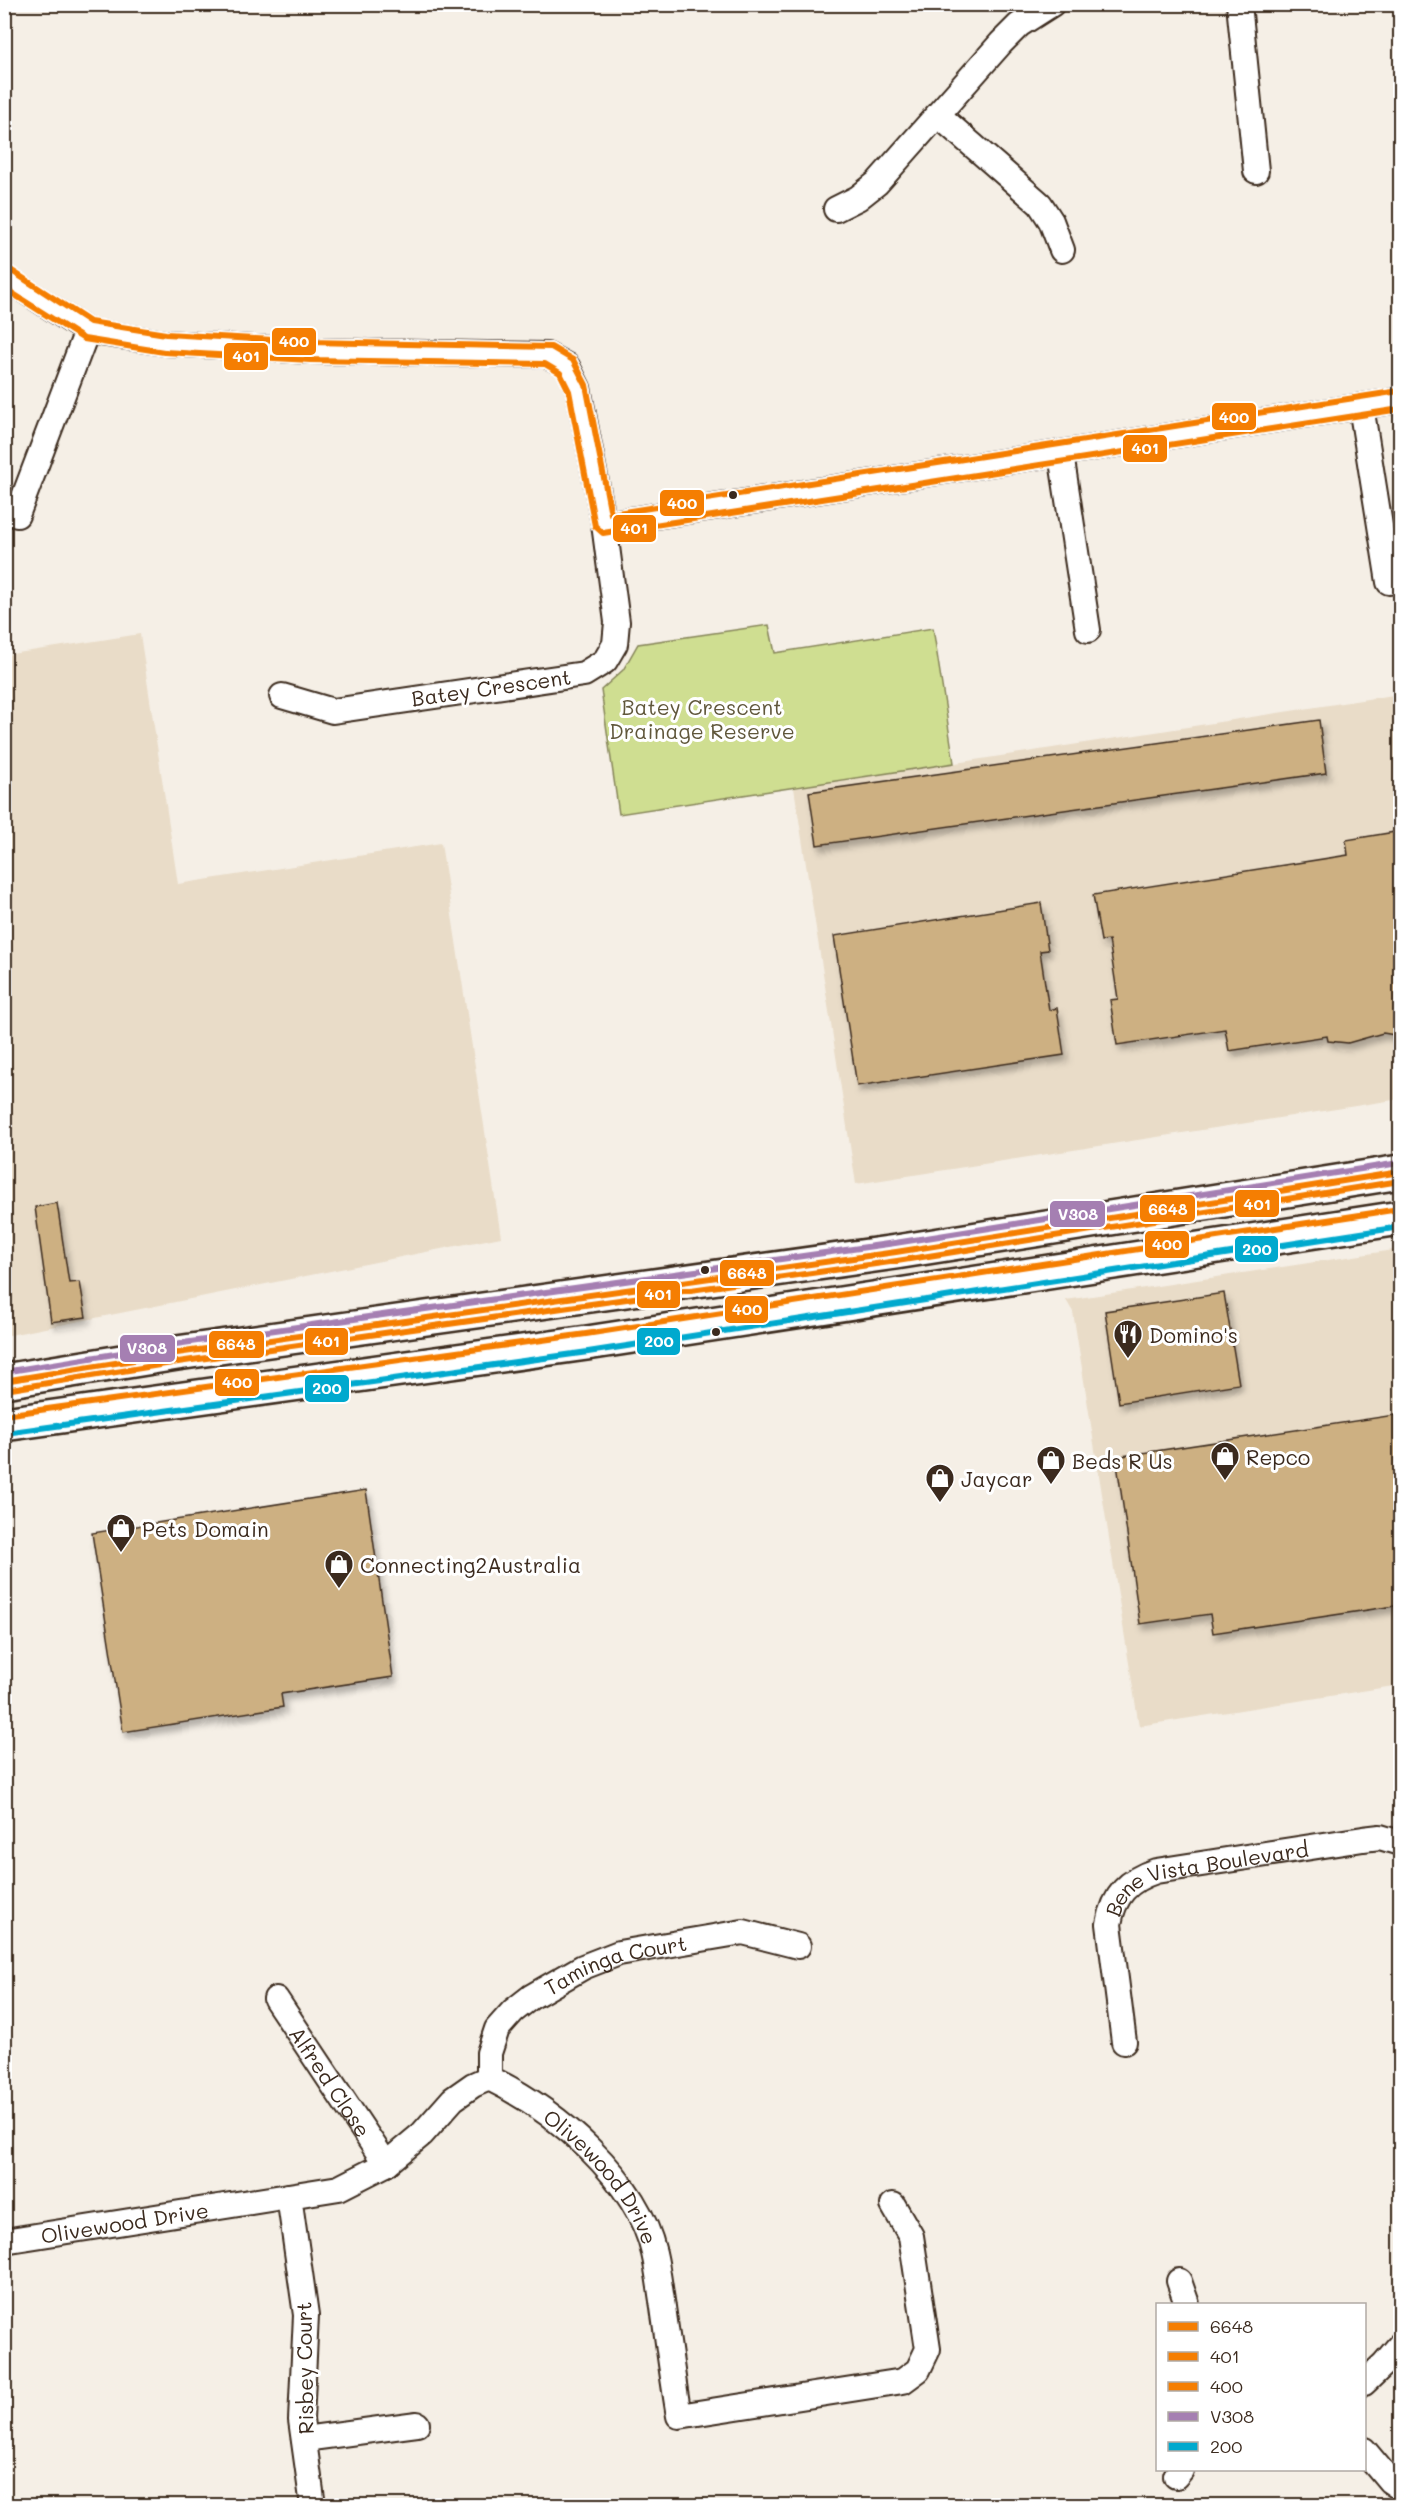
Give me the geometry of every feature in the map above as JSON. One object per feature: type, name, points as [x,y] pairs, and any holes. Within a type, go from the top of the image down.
[{"type":"highway","points":[[4,1380],[177,1353],[710,1279],[1401,1172]]},
{"type":"highway","points":[[1118,1216],[1125,1261]]},
{"type":"highway","points":[[4,1424],[587,1343],[1401,1218]]},
{"type":"highway","points":[[177,1353],[182,1400]]},
{"type":"street","points":[[836,209],[858,198],[877,183],[1019,25],[1052,4]]},
{"type":"street","points":[[1239,4],[1256,171]]},
{"type":"street","points":[[938,116],[1040,204],[1051,222],[1062,250]]},
{"type":"street","name":"Batey Crescent","points":[[4,277],[87,331],[165,343],[310,351],[547,355],[567,366],[578,388],[604,524],[617,622],[615,644],[605,662],[584,674],[333,711],[282,696]]},
{"type":"street","points":[[17,514],[87,331]]},
{"type":"street","points":[[604,524],[1401,400]]},
{"type":"street","points":[[1361,406],[1389,582]]},
{"type":"street","points":[[1061,454],[1088,630]]},
{"type":"street","name":"Bene Vista Boulevard","points":[[1124,2042],[1109,1923],[1112,1907],[1127,1884],[1156,1871],[1351,1840],[1380,1837],[1401,1843]]},
{"type":"street","name":"Taminga Court","points":[[489,2078],[489,2053],[497,2029],[513,2011],[531,1997],[583,1967],[619,1953],[743,1932],[798,1946]]},
{"type":"street","name":"Alfred Close","points":[[276,1999],[386,2164]]},
{"type":"street","name":"Olivewood Drive","points":[[4,2241],[339,2188],[386,2164],[423,2134],[453,2099],[473,2085],[489,2078],[513,2089],[579,2138],[604,2162],[626,2190],[654,2251],[679,2416],[903,2381],[918,2370],[928,2349],[911,2236],[893,2205]]},
{"type":"street","name":"Risbey Court","points":[[289,2196],[306,2315],[301,2420],[313,2505]]},
{"type":"street","points":[[1179,2281],[1187,2303]]},
{"type":"street","points":[[1366,2382],[1401,2345]]},
{"type":"street","points":[[1366,2397],[1384,2364]]},
{"type":"street","points":[[304,2439],[417,2424]]},
{"type":"street","points":[[1366,2451],[1395,2485]]},
{"type":"street","points":[[1366,2470],[1395,2485]]},
{"type":"shaded area","points":[[140,634],[178,884],[441,843],[501,1237],[5,1336],[5,655]]},
{"type":"shaded area","points":[[1400,694],[1400,1099],[856,1184],[794,788]]},
{"type":"shaded area","points":[[1400,1249],[1400,1685],[1139,1726],[1073,1312],[1066,1300]]},
{"type":"green space","name":"Batey Crescent Drainage Reserve","points":[[769,625],[775,653],[933,628],[954,763],[619,814],[601,690],[623,670],[638,644]]},
{"type":"building","points":[[1319,720],[1326,773],[817,845],[809,792]]},
{"type":"building","points":[[1401,831],[1401,1036],[1383,1033],[1348,1043],[1328,1041],[1327,1036],[1229,1051],[1225,1029],[1117,1045],[1110,1000],[1118,999],[1109,940],[1101,941],[1093,895],[1348,855],[1346,840]]},
{"type":"building","points":[[1041,903],[1048,950],[1040,951],[1049,1010],[1057,1008],[1064,1055],[857,1086],[834,936]]},
{"type":"building","points":[[57,1203],[69,1283],[80,1282],[86,1317],[51,1322],[35,1207]]},
{"type":"building","points":[[1224,1293],[1239,1384],[1119,1403],[1105,1311]]},
{"type":"building","points":[[1401,1414],[1401,1605],[1213,1633],[1210,1614],[1140,1624],[1116,1457]]},
{"type":"building","points":[[366,1490],[393,1677],[281,1694],[283,1707],[123,1732],[92,1533]]},
{"type":"transit line","name":"400","points":[[9,269],[90,322],[166,334],[310,342],[551,347],[573,360],[586,385],[611,514],[1399,391]]},
{"type":"transit line","name":"401","points":[[4,288],[84,339],[164,352],[310,360],[545,364],[560,373],[569,391],[595,526],[603,533],[1400,409]]},
{"type":"transit line","name":"V308","points":[[4,1372],[176,1344],[895,1243],[1399,1163]]},
{"type":"transit line","name":"6648","points":[[4,1381],[177,1353],[896,1252],[1400,1172]]},
{"type":"transit line","name":"401","points":[[5,1390],[178,1362],[897,1261],[1400,1181]]},
{"type":"transit line","name":"400","points":[[4,1415],[586,1334],[1399,1209]]},
{"type":"transit line","name":"200","points":[[5,1433],[588,1352],[1400,1227]]},
{"type":"place","name":"Domino's","points":[[1128,1360]]},
{"type":"place","name":"Repco","points":[[1225,1482]]},
{"type":"place","name":"Beds R Us","points":[[1051,1486]]},
{"type":"place","name":"Jaycar","points":[[940,1504]]},
{"type":"place","name":"Pets Domain","points":[[121,1554]]},
{"type":"place","name":"Connecting2Australia","points":[[339,1590]]}]
